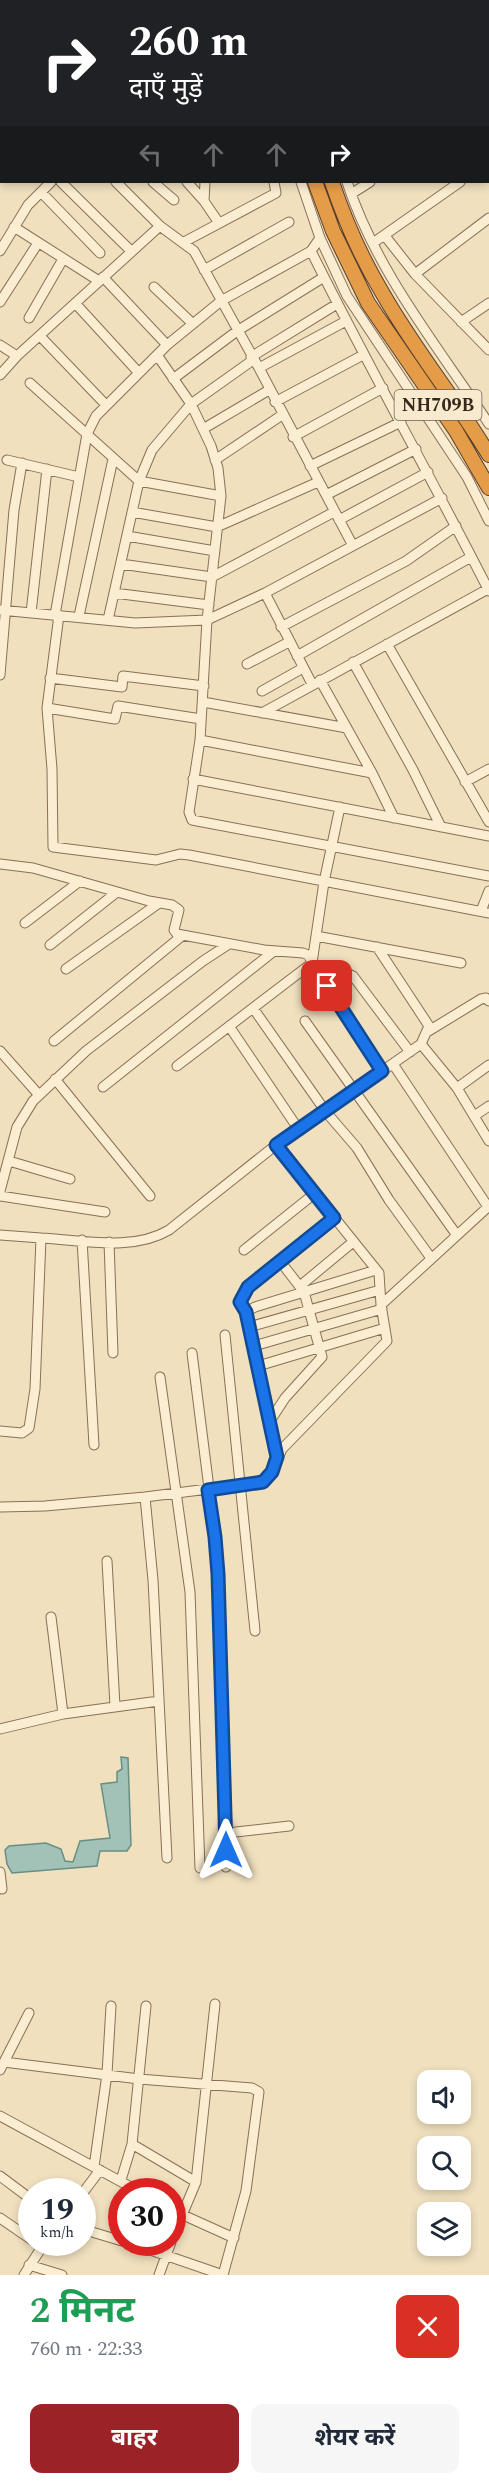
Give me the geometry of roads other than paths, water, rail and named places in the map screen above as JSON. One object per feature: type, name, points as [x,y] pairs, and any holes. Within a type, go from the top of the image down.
[{"type":"highway","name":"NH709B","points":[[315,183],[337,242],[368,303],[456,431],[489,488]]},
{"type":"highway","name":"NH709B","points":[[332,183],[355,241],[382,294],[470,422],[489,455]]},
{"type":"street","points":[[0,251],[28,205],[50,183]]},
{"type":"street","points":[[63,183],[132,251]]},
{"type":"street","points":[[117,183],[160,226],[194,251],[352,544]]},
{"type":"street","points":[[154,183],[174,200]]},
{"type":"street","points":[[188,183],[219,223]]},
{"type":"street","points":[[204,201],[205,183]]},
{"type":"street","points":[[184,242],[276,193],[274,183]]},
{"type":"street","points":[[301,183],[320,238],[347,296],[466,477],[489,521]]},
{"type":"street","points":[[347,183],[374,243],[402,295],[489,424]]},
{"type":"street","points":[[351,194],[368,183]]},
{"type":"street","points":[[374,243],[459,183]]},
{"type":"street","points":[[41,192],[100,253]]},
{"type":"street","points":[[414,274],[489,218]]},
{"type":"street","points":[[204,270],[289,222]]},
{"type":"street","points":[[0,375],[17,356],[160,226]]},
{"type":"street","points":[[14,228],[63,259],[101,279],[167,345]]},
{"type":"street","points":[[386,236],[414,274],[489,351]]},
{"type":"street","points":[[320,238],[311,251],[221,301],[167,345],[96,416],[87,434],[57,615],[47,708],[52,769],[53,847],[156,860],[180,854],[189,855],[485,912],[489,891]]},
{"type":"street","points":[[0,302],[38,243]]},
{"type":"street","points":[[262,713],[488,590],[416,449],[363,355],[311,251]]},
{"type":"street","points":[[29,318],[63,259]]},
{"type":"street","points":[[173,379],[237,330],[324,277]]},
{"type":"street","points":[[154,287],[193,324]]},
{"type":"street","points":[[75,303],[139,373]]},
{"type":"street","points":[[461,322],[489,303]]},
{"type":"street","points":[[108,620],[139,482],[152,450],[191,404],[337,304]]},
{"type":"street","points":[[254,361],[346,321]]},
{"type":"street","points":[[40,336],[106,405]]},
{"type":"street","points":[[0,345],[17,356]]},
{"type":"street","points":[[157,355],[191,404],[203,429],[215,460],[221,496],[207,620],[200,740],[189,812],[192,820],[489,876]]},
{"type":"street","points":[[275,402],[363,355]]},
{"type":"street","points":[[30,383],[139,482],[221,496]]},
{"type":"street","points":[[293,437],[383,388]]},
{"type":"street","points":[[203,429],[269,390]]},
{"type":"street","points":[[215,460],[282,414]]},
{"type":"street","points":[[310,466],[401,422]]},
{"type":"street","points":[[326,495],[416,449]]},
{"type":"street","points":[[79,616],[113,459]]},
{"type":"street","points":[[6,460],[79,477]]},
{"type":"street","points":[[0,675],[3,611],[21,463]]},
{"type":"street","points":[[31,613],[47,469]]},
{"type":"street","points":[[121,564],[212,577],[428,472]]},
{"type":"street","points":[[132,512],[218,527],[318,482]]},
{"type":"street","points":[[3,611],[79,616],[135,623],[207,620],[265,593],[352,544],[442,498]]},
{"type":"street","points":[[281,627],[406,561],[456,526]]},
{"type":"street","points":[[127,536],[215,550]]},
{"type":"street","points":[[297,656],[471,557]]},
{"type":"street","points":[[114,593],[209,605]]},
{"type":"street","points":[[265,593],[303,668],[316,682],[347,728],[394,818]]},
{"type":"street","points":[[247,664],[289,642]]},
{"type":"street","points":[[387,644],[489,822]]},
{"type":"street","points":[[353,662],[413,770],[441,827]]},
{"type":"street","points":[[262,692],[303,668]]},
{"type":"street","points":[[50,678],[122,687],[123,676],[204,687]]},
{"type":"street","points":[[203,702],[347,728]]},
{"type":"street","points":[[47,708],[115,719],[118,706],[201,719]]},
{"type":"street","points":[[200,740],[372,773]]},
{"type":"street","points":[[465,782],[489,769]]},
{"type":"street","points":[[193,779],[489,836]]},
{"type":"street","points":[[314,966],[324,882],[340,807]]},
{"type":"street","points":[[0,864],[33,868],[172,905],[179,910],[174,930],[183,935],[308,955],[382,1071]]},
{"type":"street","points":[[25,923],[80,881]]},
{"type":"street","points":[[50,945],[117,892]]},
{"type":"street","points":[[66,969],[159,903]]},
{"type":"street","points":[[54,1041],[183,935]]},
{"type":"street","points":[[316,936],[461,963]]},
{"type":"street","points":[[0,1191],[22,1116],[39,1095],[108,1034],[229,944]]},
{"type":"street","points":[[0,1235],[125,1243],[156,1238],[276,1145],[327,1112],[353,1090],[421,1044],[429,1026],[377,947]]},
{"type":"street","points":[[103,1087],[274,951]]},
{"type":"street","points":[[177,1066],[253,1008],[314,966],[353,976],[410,1052]]},
{"type":"street","points":[[427,1032],[481,999],[486,998],[489,1001]]},
{"type":"street","points":[[253,1008],[327,1112],[357,1148],[389,1200],[431,1258]]},
{"type":"street","points":[[305,1021],[456,1234]]},
{"type":"street","points":[[229,1026],[299,1130]]},
{"type":"street","points":[[421,1044],[457,1088],[488,1139]]},
{"type":"street","points":[[0,1051],[39,1095]]},
{"type":"street","points":[[254,1346],[382,1307],[456,1234],[489,1207],[393,1064]]},
{"type":"street","points":[[457,1088],[489,1065]]},
{"type":"street","points":[[55,1079],[150,1196]]},
{"type":"street","points":[[474,1116],[489,1106]]},
{"type":"street","points":[[0,1507],[45,1506],[178,1494],[263,1482],[272,1472],[277,1457],[297,1433],[387,1341],[379,1273],[276,1145]]},
{"type":"street","points":[[9,1161],[70,1179]]},
{"type":"street","points":[[244,1250],[314,1194]]},
{"type":"street","points":[[0,1196],[105,1212]]},
{"type":"street","points":[[277,1457],[246,1312],[240,1302],[243,1293],[334,1218]]},
{"type":"street","points":[[0,1431],[24,1432],[29,1428],[35,1389],[41,1238]]},
{"type":"street","points":[[82,1240],[94,1445]]},
{"type":"street","points":[[109,1242],[113,1353]]},
{"type":"street","points":[[302,1289],[353,1242]]},
{"type":"street","points":[[270,1421],[285,1398],[321,1359],[320,1347],[302,1289],[280,1261]]},
{"type":"street","points":[[246,1312],[255,1306],[302,1289],[376,1270]]},
{"type":"street","points":[[249,1327],[380,1290]]},
{"type":"street","points":[[258,1366],[385,1328]]},
{"type":"street","points":[[225,1335],[255,1631]]},
{"type":"street","points":[[192,1353],[218,1574],[226,1867]]},
{"type":"street","points":[[160,1377],[190,1592],[200,1868]]},
{"type":"street","points":[[145,1497],[152,1569],[167,1858]]},
{"type":"street","points":[[107,1561],[115,1706]]},
{"type":"street","points":[[51,1617],[63,1714]]},
{"type":"street","points":[[0,1729],[63,1714],[159,1701]]},
{"type":"street","points":[[226,1833],[289,1826]]},
{"type":"street","points":[[0,1872],[2,1889]]},
{"type":"street","points":[[186,2206],[196,2182],[214,2004]]},
{"type":"street","points":[[92,2178],[97,2169],[107,2074],[111,2006]]},
{"type":"street","points":[[122,2178],[132,2144],[146,2006]]},
{"type":"street","points":[[29,2013],[2,2066],[257,2089],[261,2096],[246,2191],[223,2275],[171,2256]]},
{"type":"street","points":[[0,2116],[117,2178]]},
{"type":"street","points":[[132,2144],[196,2182]]},
{"type":"street","points":[[0,2176],[18,2190]]},
{"type":"street","points":[[186,2217],[234,2238]]},
{"type":"street","points":[[0,2218],[18,2230]]},
{"type":"street","points":[[24,2275],[33,2256]]},
{"type":"street","points":[[159,2275],[165,2256]]},
{"type":"street","points":[[29,2265],[62,2275]]},
{"type":"water","points":[[121,1757],[128,1758],[131,1845],[127,1851],[100,1851],[97,1866],[12,1873],[7,1864],[5,1850],[9,1846],[46,1843],[61,1849],[65,1861],[73,1862],[80,1841],[110,1838],[101,1784],[117,1782],[117,1772],[122,1769]]}]
